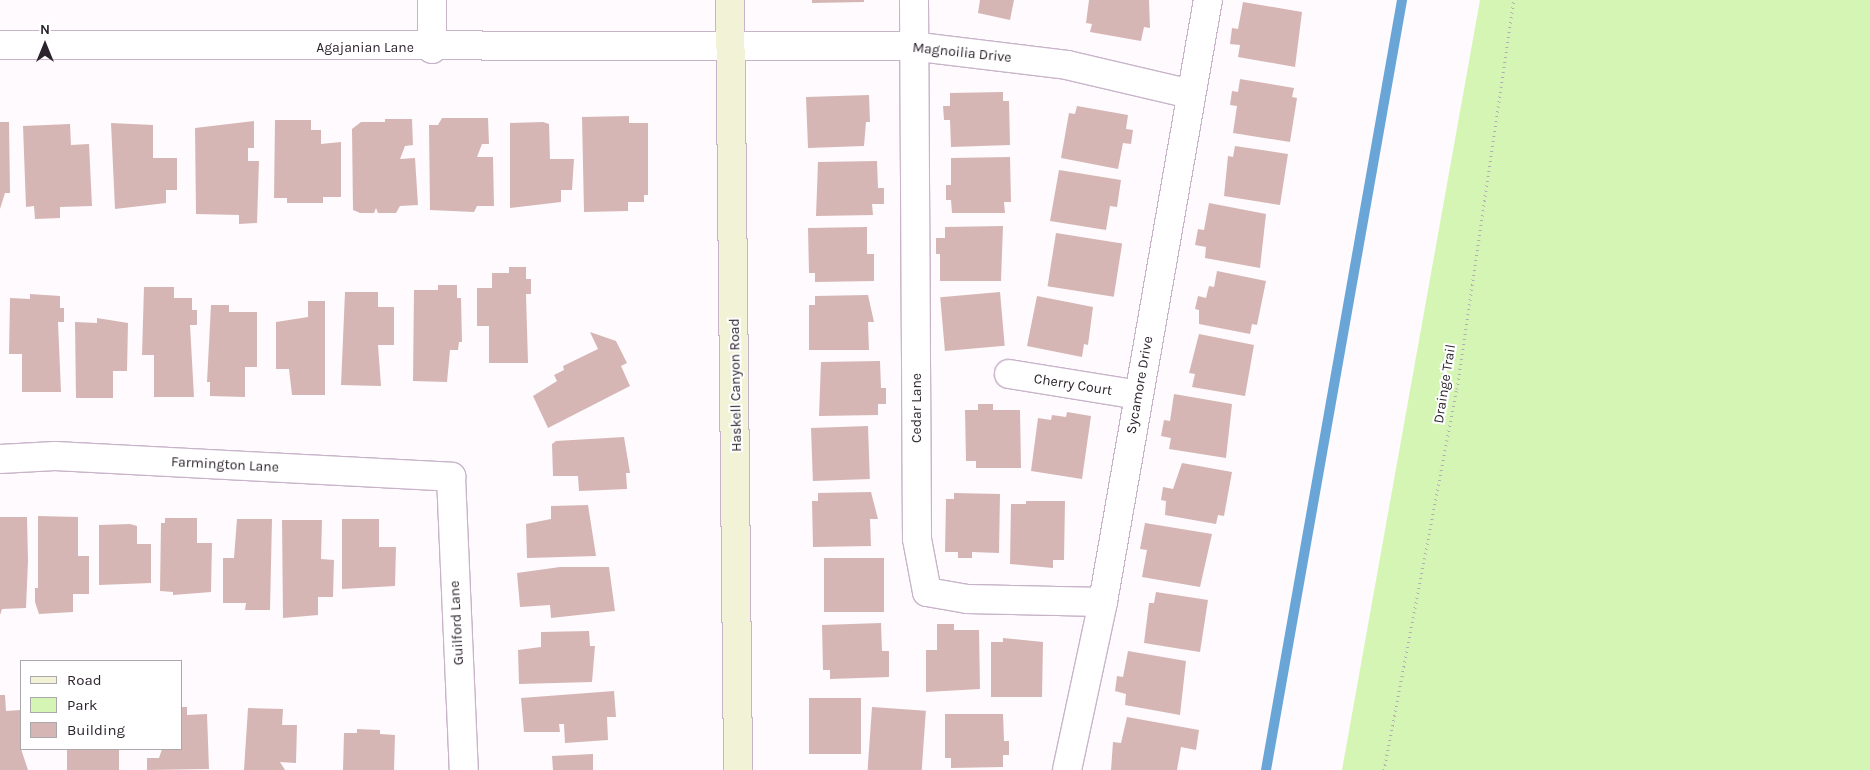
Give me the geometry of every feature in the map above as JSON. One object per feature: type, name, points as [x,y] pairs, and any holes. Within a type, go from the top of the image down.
[{"type":"main road","name":"Haskell Canyon Road","points":[[730,0],[738,770]]},
{"type":"street","points":[[432,0],[432,48]]},
{"type":"street","points":[[911,46],[914,0]]},
{"type":"street","name":"Sycamore Drive","points":[[1067,770],[1103,602],[1208,0]]},
{"type":"street","name":"Agajanian Lane","points":[[0,45],[432,48],[730,45]]},
{"type":"street","name":"Magnoilia Drive","points":[[730,45],[856,49],[911,46],[1067,65],[1192,94]]},
{"type":"street","name":"Cedar Lane","points":[[911,46],[917,538],[927,592],[967,599],[1103,602]]},
{"type":"street","name":"Cherry Court","points":[[1008,374],[1138,395]]},
{"type":"street","name":"Farmington Lane","points":[[0,459],[55,456],[450,477]]},
{"type":"street","name":"Guilford Lane","points":[[450,477],[464,770]]},
{"type":"path","name":"Drainge Trail","points":[[1384,770],[1457,389],[1514,0]]},
{"type":"green space","points":[[1480,0],[1870,0],[1870,770],[1342,770]]},
{"type":"building","points":[[812,0],[864,0],[864,2],[812,3]]},
{"type":"building","points":[[980,0],[1014,0],[1010,20],[978,13]]},
{"type":"building","points":[[1089,0],[1149,0],[1150,28],[1144,27],[1141,41],[1090,32],[1092,24],[1086,23]]},
{"type":"building","points":[[1243,2],[1302,12],[1295,67],[1238,57],[1240,45],[1230,44],[1232,28],[1238,29]]},
{"type":"building","points":[[1240,79],[1294,88],[1292,97],[1297,98],[1290,142],[1233,133],[1237,106],[1230,105],[1232,91],[1238,92]]},
{"type":"building","points":[[1003,92],[1003,101],[1009,101],[1010,145],[951,147],[950,120],[944,120],[943,106],[950,106],[950,93]]},
{"type":"building","points":[[869,95],[870,122],[866,122],[864,146],[808,148],[806,97]]},
{"type":"building","points":[[1077,106],[1128,115],[1126,129],[1133,130],[1131,144],[1123,143],[1118,169],[1061,158],[1069,113],[1075,114]]},
{"type":"building","points":[[629,116],[629,123],[648,123],[648,195],[644,195],[644,202],[628,202],[628,211],[584,212],[582,117]]},
{"type":"building","points":[[442,118],[488,118],[489,144],[482,144],[477,157],[493,157],[494,206],[477,206],[474,212],[430,210],[429,125],[438,125]]},
{"type":"building","points":[[385,119],[412,119],[413,145],[405,146],[400,159],[415,158],[418,205],[400,206],[396,213],[378,213],[376,208],[374,213],[360,213],[353,210],[352,129],[361,122],[385,122]]},
{"type":"building","points":[[275,120],[311,120],[311,130],[321,130],[321,144],[341,142],[341,197],[323,197],[323,203],[287,203],[287,198],[274,198]]},
{"type":"building","points":[[254,121],[254,148],[248,148],[248,161],[259,161],[257,223],[239,224],[239,215],[196,214],[195,128]]},
{"type":"building","points":[[0,122],[9,122],[10,193],[5,193],[0,209]]},
{"type":"building","points":[[543,122],[549,124],[550,159],[574,159],[572,190],[561,190],[561,202],[510,208],[510,123]]},
{"type":"building","points":[[111,123],[153,125],[153,158],[177,158],[177,190],[166,190],[166,203],[115,209]]},
{"type":"building","points":[[70,124],[71,145],[89,144],[92,206],[60,207],[60,218],[35,219],[34,206],[26,207],[23,126]]},
{"type":"building","points":[[1235,146],[1288,154],[1280,205],[1224,196],[1228,156],[1233,157]]},
{"type":"building","points":[[1010,157],[1011,202],[1004,202],[1005,213],[952,213],[951,200],[946,200],[946,185],[951,185],[951,158]]},
{"type":"building","points":[[877,161],[878,188],[884,188],[884,204],[872,204],[873,215],[816,216],[818,162]]},
{"type":"building","points":[[1059,170],[1121,180],[1117,207],[1110,206],[1106,230],[1050,221]]},
{"type":"building","points":[[1209,203],[1266,214],[1260,268],[1205,258],[1206,247],[1195,245],[1198,229],[1204,230]]},
{"type":"building","points":[[1003,226],[1001,281],[940,281],[940,254],[936,254],[936,238],[945,238],[945,227]]},
{"type":"building","points":[[867,227],[867,254],[874,254],[874,281],[815,282],[815,273],[809,273],[808,228]]},
{"type":"building","points":[[1056,233],[1122,243],[1114,297],[1048,286]]},
{"type":"building","points":[[509,267],[526,267],[526,279],[531,279],[531,294],[526,294],[528,363],[489,363],[489,326],[477,326],[477,288],[492,288],[492,273],[509,273]]},
{"type":"building","points":[[1217,271],[1266,281],[1257,325],[1252,324],[1250,334],[1199,324],[1199,310],[1195,309],[1198,296],[1206,298],[1209,286],[1214,287]]},
{"type":"building","points":[[438,285],[457,285],[457,298],[461,298],[462,342],[459,342],[458,350],[450,350],[447,382],[413,381],[414,290],[438,290]]},
{"type":"building","points":[[144,287],[174,287],[174,298],[192,298],[192,310],[197,310],[197,325],[190,325],[194,397],[154,397],[154,355],[142,355]]},
{"type":"building","points":[[345,292],[378,292],[378,307],[394,307],[394,345],[378,345],[381,386],[341,385]]},
{"type":"building","points":[[1000,292],[1005,346],[945,351],[940,297]]},
{"type":"building","points":[[30,294],[60,296],[60,308],[64,308],[64,322],[58,322],[61,392],[22,392],[22,354],[9,354],[10,298],[30,299]]},
{"type":"building","points":[[868,295],[874,322],[868,322],[869,350],[809,350],[809,305],[815,305],[815,296]]},
{"type":"building","points":[[1037,296],[1093,307],[1088,345],[1084,344],[1082,357],[1027,346]]},
{"type":"building","points":[[308,301],[325,301],[325,395],[292,395],[289,369],[276,369],[276,322],[308,317]]},
{"type":"building","points":[[211,305],[229,305],[229,312],[257,312],[257,367],[245,367],[245,397],[210,396],[210,382],[207,382]]},
{"type":"building","points":[[97,318],[128,323],[127,371],[113,371],[113,398],[76,398],[75,322],[97,323]]},
{"type":"building","points":[[590,332],[616,341],[627,363],[621,366],[630,386],[548,428],[533,396],[557,381],[554,375],[564,370],[563,366],[598,349]]},
{"type":"building","points":[[1199,334],[1254,345],[1245,396],[1192,387],[1195,374],[1189,373]]},
{"type":"building","points":[[880,361],[881,388],[886,388],[886,404],[878,404],[878,415],[819,416],[821,362]]},
{"type":"building","points":[[1174,394],[1232,404],[1226,458],[1169,449],[1171,438],[1161,436],[1164,420],[1170,421]]},
{"type":"building","points":[[978,404],[993,404],[993,410],[1020,410],[1021,468],[976,468],[976,461],[966,461],[965,410],[978,410]]},
{"type":"building","points":[[1067,412],[1091,416],[1082,479],[1031,471],[1038,418],[1051,420],[1052,415],[1066,417]]},
{"type":"building","points":[[868,426],[870,479],[813,481],[811,428]]},
{"type":"building","points":[[624,437],[630,473],[626,473],[627,489],[579,491],[578,476],[553,476],[552,444],[556,441]]},
{"type":"building","points":[[1182,463],[1232,472],[1224,516],[1218,515],[1216,524],[1165,515],[1166,501],[1161,500],[1163,487],[1173,489]]},
{"type":"building","points":[[871,492],[878,519],[870,519],[871,546],[813,547],[812,501],[818,501],[818,493]]},
{"type":"building","points":[[954,493],[1000,494],[999,553],[972,552],[972,558],[958,558],[958,552],[945,552],[946,499],[954,499]]},
{"type":"building","points":[[1026,501],[1065,501],[1064,560],[1053,560],[1053,568],[1010,564],[1011,504],[1026,504]]},
{"type":"building","points":[[588,505],[596,556],[527,558],[526,524],[551,519],[551,506]]},
{"type":"building","points":[[38,516],[78,517],[78,556],[89,556],[89,594],[73,594],[73,612],[39,614],[35,602],[35,588],[38,588]]},
{"type":"building","points":[[0,517],[27,517],[28,561],[26,608],[2,609],[0,615]]},
{"type":"building","points":[[165,518],[197,518],[197,543],[212,543],[211,592],[173,595],[173,592],[160,591],[161,523],[165,523]]},
{"type":"building","points":[[237,519],[272,519],[270,610],[245,610],[246,603],[223,603],[223,558],[234,558]]},
{"type":"building","points":[[342,519],[379,519],[379,547],[396,547],[395,586],[342,589]]},
{"type":"building","points":[[282,520],[322,520],[321,559],[334,560],[333,597],[318,597],[318,615],[283,618]]},
{"type":"building","points":[[1145,523],[1212,534],[1200,587],[1142,577],[1147,550],[1140,549]]},
{"type":"building","points":[[130,524],[137,526],[137,544],[151,544],[151,583],[99,585],[99,525]]},
{"type":"building","points":[[824,558],[884,558],[884,612],[824,612]]},
{"type":"building","points":[[560,567],[609,567],[615,611],[551,618],[550,605],[520,607],[517,573]]},
{"type":"building","points":[[1156,592],[1208,600],[1200,652],[1144,643],[1149,603],[1154,603]]},
{"type":"building","points":[[881,623],[882,651],[889,651],[889,677],[830,679],[830,670],[823,670],[822,625]]},
{"type":"building","points":[[937,624],[954,624],[954,630],[979,630],[980,689],[926,692],[926,650],[937,650]]},
{"type":"building","points":[[589,631],[590,646],[595,646],[592,682],[519,684],[518,650],[541,647],[541,632]]},
{"type":"building","points":[[1003,638],[1043,642],[1042,697],[991,697],[991,642],[1003,642]]},
{"type":"building","points":[[1128,651],[1186,661],[1180,715],[1125,705],[1126,694],[1115,691],[1117,676],[1123,677]]},
{"type":"building","points":[[614,691],[616,717],[607,717],[608,740],[565,743],[564,724],[559,724],[560,732],[524,732],[521,698]]},
{"type":"building","points":[[0,695],[5,695],[6,711],[20,710],[20,750],[28,770],[0,770]]},
{"type":"building","points":[[809,698],[861,698],[861,754],[809,754]]},
{"type":"building","points":[[182,707],[187,707],[187,715],[207,714],[209,769],[147,770],[147,758],[159,758],[162,750],[182,750]]},
{"type":"building","points":[[872,707],[926,711],[922,770],[868,770]]},
{"type":"building","points":[[248,708],[283,709],[282,725],[297,725],[296,763],[280,762],[285,770],[244,770]]},
{"type":"building","points":[[945,714],[1003,714],[1004,741],[1009,741],[1009,755],[1003,755],[1003,767],[951,768],[951,758],[945,758]]},
{"type":"building","points":[[1127,717],[1199,730],[1196,750],[1181,747],[1177,770],[1111,770],[1113,742],[1121,743]]},
{"type":"building","points":[[357,729],[380,730],[380,734],[395,735],[394,770],[343,770],[344,733],[357,733]]},
{"type":"building","points":[[67,750],[119,750],[119,770],[67,770]]},
{"type":"building","points":[[593,754],[593,770],[553,770],[552,756]]},
{"type":"waterway","points":[[1266,770],[1402,0]]}]
